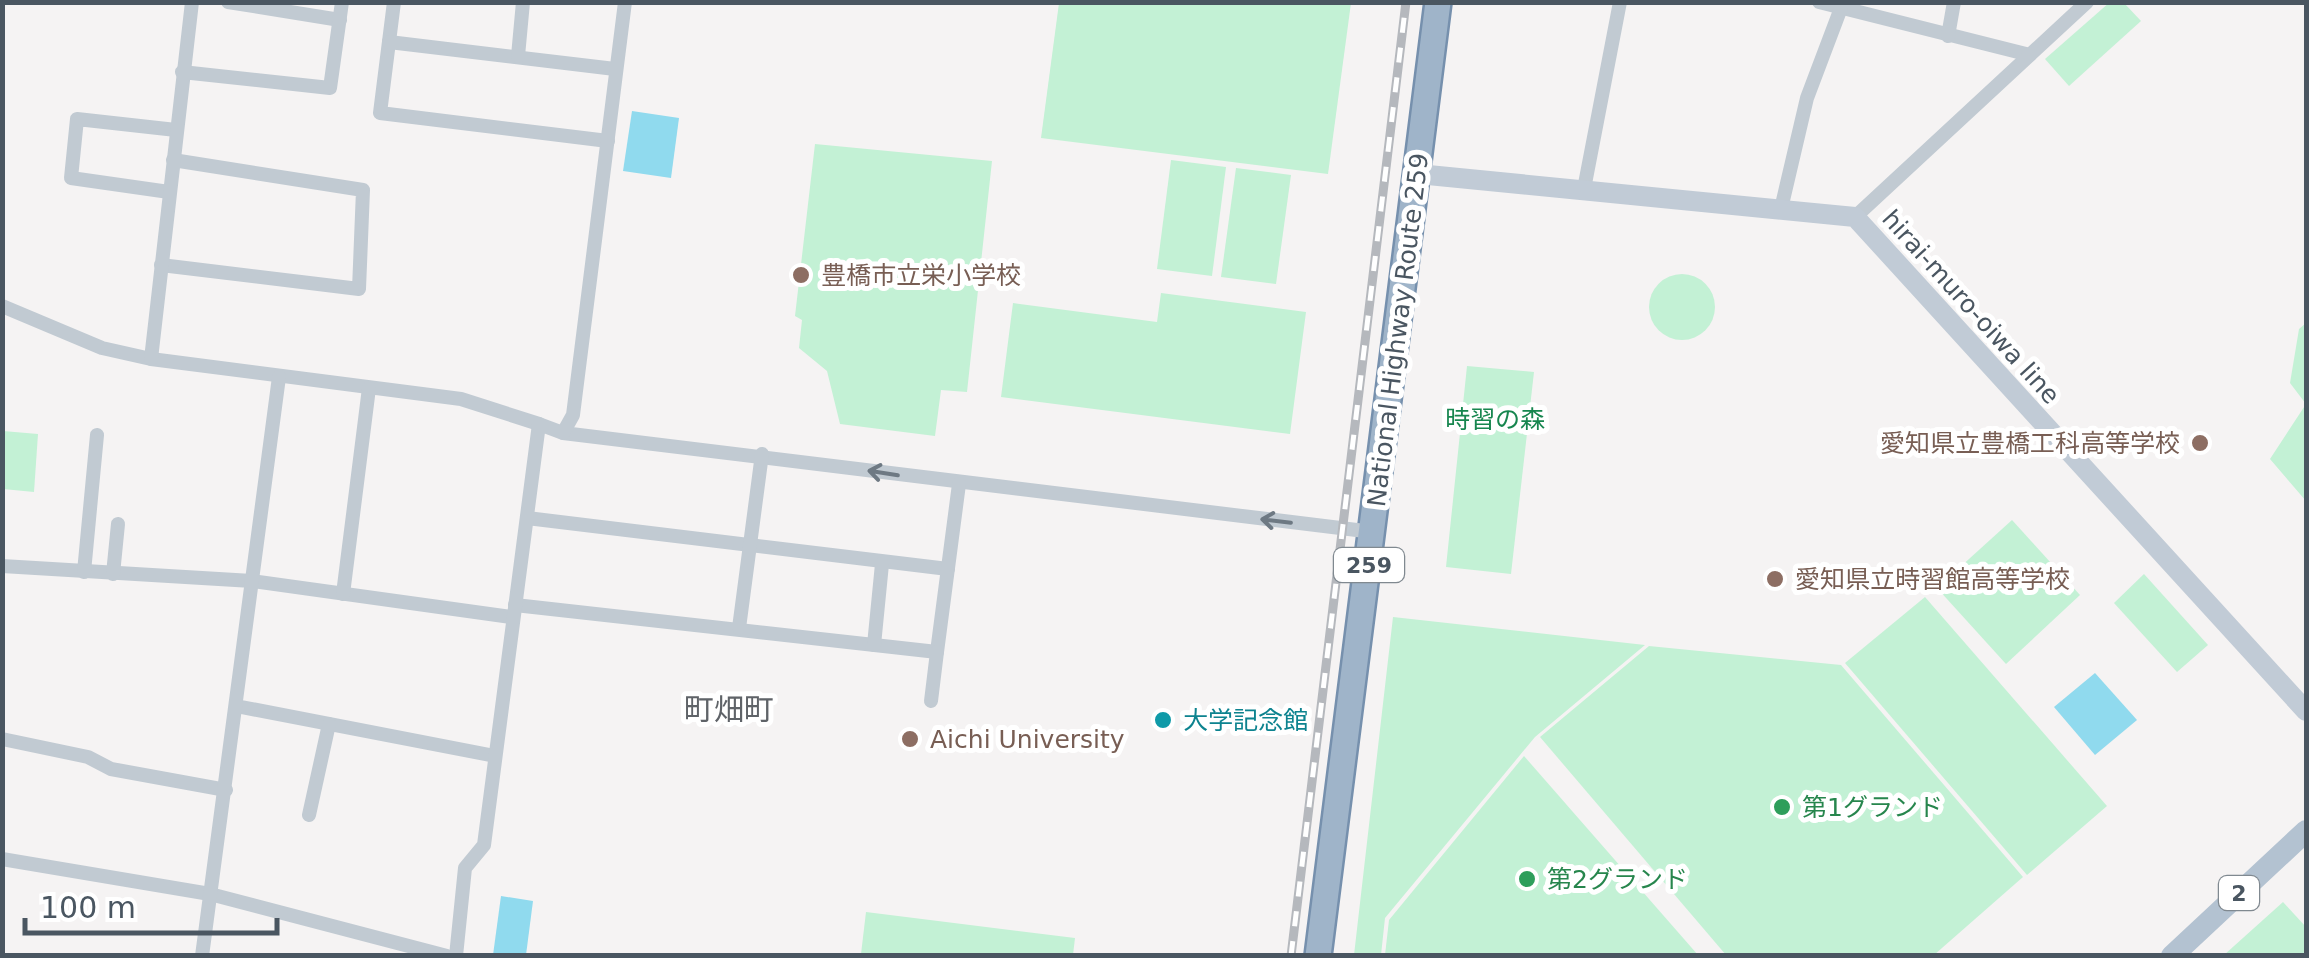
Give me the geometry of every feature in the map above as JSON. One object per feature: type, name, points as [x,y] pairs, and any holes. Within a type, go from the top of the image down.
[{"type":"highway","name":"National Highway Route 259","points":[[1318,956],[1438,2]]},
{"type":"main road","name":"hirai-muro-oiwa line","points":[[1418,174],[1855,216],[2306,711]]},
{"type":"main road","name":"2","points":[[2172,956],[2306,832]]},
{"type":"street","points":[[151,359],[192,2]]},
{"type":"street","points":[[228,2],[340,20]]},
{"type":"street","points":[[182,72],[330,88],[342,2]]},
{"type":"street","points":[[394,2],[380,113],[608,140]]},
{"type":"street","points":[[518,56],[524,2]]},
{"type":"street","points":[[563,433],[573,415],[624,2]]},
{"type":"street","points":[[1584,188],[1620,2]]},
{"type":"street","points":[[1819,2],[2030,55]]},
{"type":"street","points":[[1948,36],[1954,2]]},
{"type":"street","points":[[1855,216],[2087,2]]},
{"type":"street","points":[[1781,210],[1807,98],[1842,8]]},
{"type":"street","points":[[389,42],[615,69]]},
{"type":"street","points":[[169,192],[71,178],[77,119],[176,130]]},
{"type":"street","points":[[161,265],[358,289],[364,190],[173,160]]},
{"type":"street","points":[[2,306],[102,348],[151,359],[461,399],[563,433],[762,454],[958,484],[1373,532]]},
{"type":"street","points":[[202,956],[279,377]]},
{"type":"street","points":[[344,594],[369,388]]},
{"type":"street","points":[[456,956],[465,868],[484,845],[538,424]]},
{"type":"street","points":[[84,572],[98,434]]},
{"type":"street","points":[[739,628],[762,454]]},
{"type":"street","points":[[932,701],[958,484]]},
{"type":"street","points":[[528,518],[948,570]]},
{"type":"street","points":[[113,574],[118,524]]},
{"type":"street","points":[[874,645],[882,564]]},
{"type":"street","points":[[2,566],[252,581],[513,611],[739,628],[937,652]]},
{"type":"street","points":[[236,706],[494,756]]},
{"type":"street","points":[[310,814],[329,724]]},
{"type":"street","points":[[2,739],[88,757],[111,768],[226,790]]},
{"type":"street","points":[[2,859],[210,894],[447,956]]},
{"type":"green space","points":[[2110,2],[2124,3],[2141,21],[2069,86],[2045,59]]},
{"type":"green space","points":[[1059,3],[1351,3],[1328,174],[1041,138]]},
{"type":"green space","points":[[815,144],[992,161],[967,392],[941,390],[935,436],[840,424],[827,371],[799,348],[802,320],[795,316]]},
{"type":"green space","points":[[1171,160],[1226,167],[1212,276],[1157,269]]},
{"type":"green space","points":[[1236,168],[1291,175],[1276,284],[1221,277]]},
{"type":"green space","points":[[1682,274],[1706,283],[1715,307],[1706,331],[1682,340],[1658,331],[1649,307],[1658,283]]},
{"type":"green space","points":[[1161,293],[1306,312],[1290,434],[1001,397],[1013,303],[1157,322]]},
{"type":"green space","points":[[2306,323],[2306,404],[2290,383],[2299,329]]},
{"type":"green space","name":"時習の森","points":[[1467,366],[1534,372],[1511,574],[1446,567]]},
{"type":"green space","points":[[2306,404],[2306,501],[2270,459]]},
{"type":"green space","points":[[3,431],[38,434],[34,492],[3,489]]},
{"type":"green space","points":[[2012,520],[2080,595],[2006,664],[1937,588]]},
{"type":"green space","points":[[2144,574],[2208,645],[2177,672],[2114,603]]},
{"type":"green space","points":[[1925,597],[2107,806],[2027,875],[1845,663]]},
{"type":"green space","points":[[1393,617],[1645,645],[1535,737],[1385,918],[1381,955],[1354,955]]},
{"type":"green space","name":"第1グランド","points":[[1649,646],[1841,665],[2023,877],[1934,955],[1726,955],[1540,737]]},
{"type":"green space","name":"第2グランド","points":[[1524,756],[1698,955],[1385,955],[1389,920]]},
{"type":"green space","points":[[2283,902],[2306,927],[2306,955],[2224,955]]},
{"type":"green space","points":[[866,912],[1075,938],[1073,955],[861,954]]},
{"type":"water","points":[[632,111],[679,118],[671,178],[623,171]]},
{"type":"water","points":[[2095,673],[2137,720],[2095,755],[2054,707]]},
{"type":"water","points":[[501,896],[533,901],[526,955],[493,955]]},
{"type":"railway","points":[[1291,956],[1406,2]]},
{"type":"place","name":"豊橋市立栄小学校","points":[[801,275]]},
{"type":"place","name":"愛知県立豊橋工科高等学校","points":[[2200,443]]},
{"type":"place","name":"愛知県立時習館高等学校","points":[[1775,579]]},
{"type":"place","name":"大学記念館","points":[[1163,720]]},
{"type":"place","name":"Aichi University","points":[[910,739]]},
{"type":"place","name":"第1グランド","points":[[1782,807]]},
{"type":"place","name":"第2グランド","points":[[1527,879]]},
{"type":"district","name":"町畑町","points":[[729,709]]}]
